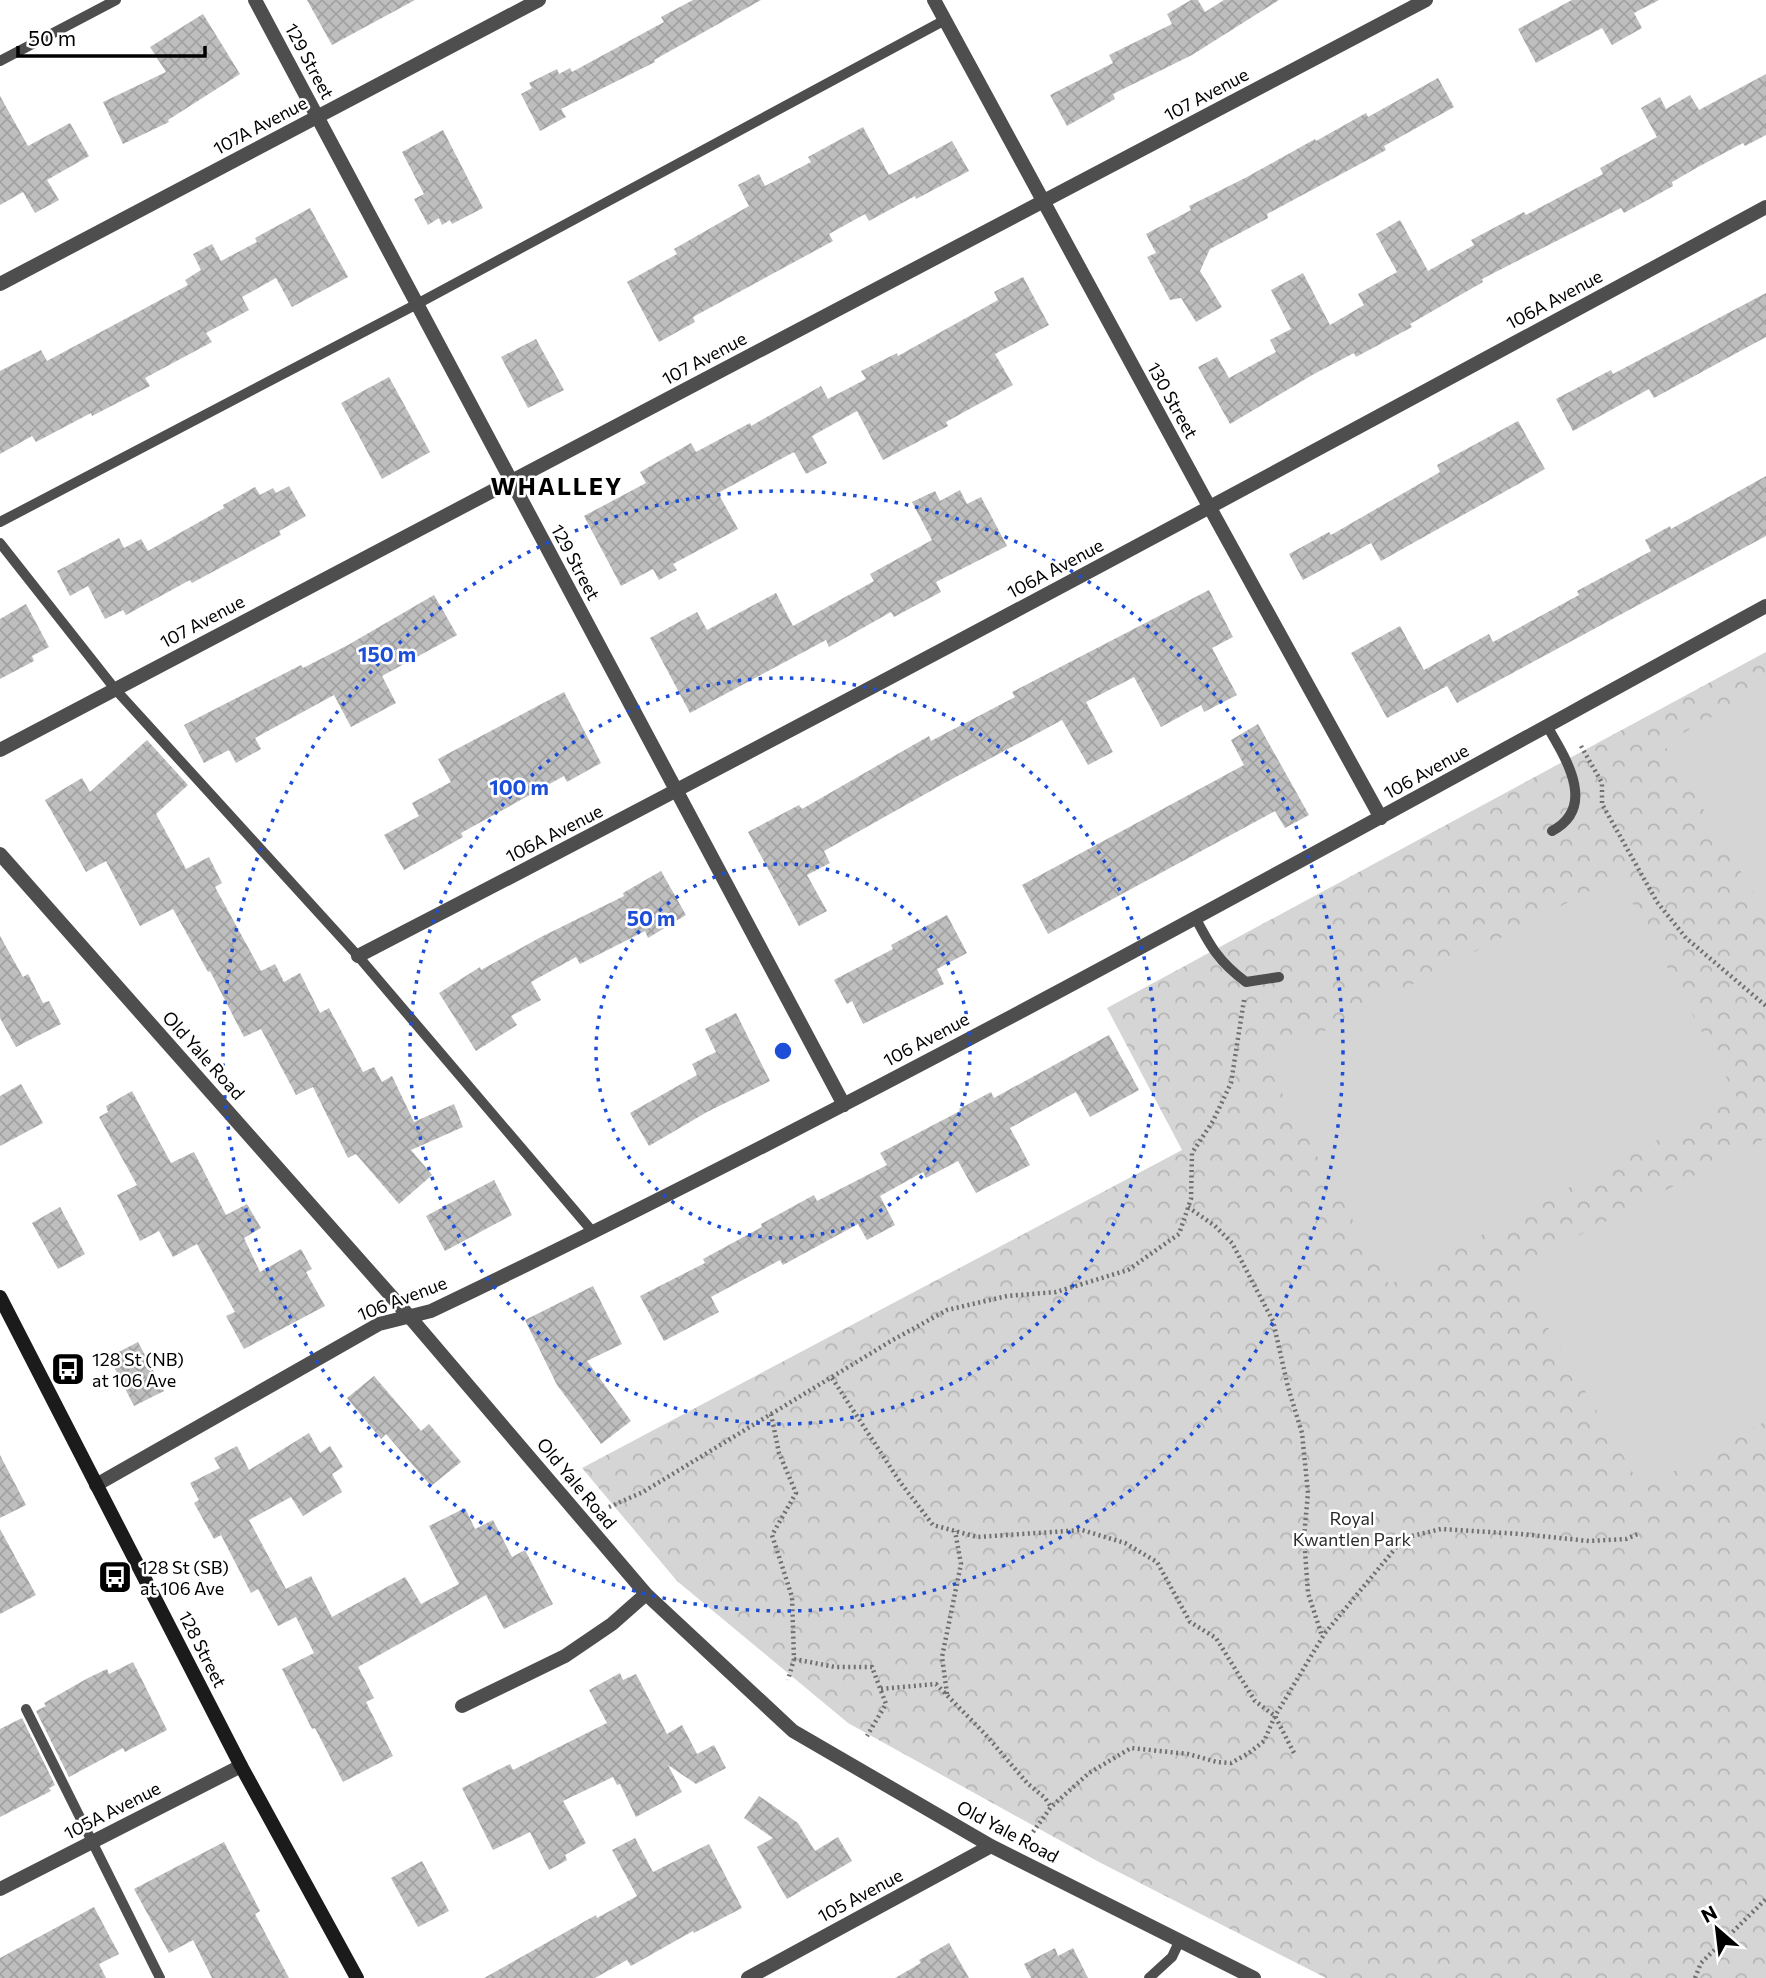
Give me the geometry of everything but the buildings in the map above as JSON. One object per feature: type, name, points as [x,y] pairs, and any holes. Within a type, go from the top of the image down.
[{"type":"main road","name":"128 Street","points":[[0,1297],[241,1766],[357,1978]]},
{"type":"street","name":"129 Street","points":[[255,0],[844,1105]]},
{"type":"street","name":"107A Avenue","points":[[0,284],[539,0]]},
{"type":"street","name":"130 Street","points":[[934,0],[1381,818]]},
{"type":"street","name":"107 Avenue","points":[[0,750],[1426,0]]},
{"type":"street","name":"106A Avenue","points":[[358,956],[676,792],[1210,508],[1766,207]]},
{"type":"street","name":"106 Avenue","points":[[96,1485],[379,1324],[431,1311],[844,1105],[1381,818],[1766,607]]},
{"type":"street","name":"Old Yale Road","points":[[0,854],[408,1315],[646,1594],[793,1731],[991,1846],[1254,1978]]},
{"type":"street","points":[[462,1706],[565,1656],[611,1624],[646,1594]]},
{"type":"street","name":"105A Avenue","points":[[0,1889],[241,1766]]},
{"type":"street","name":"105 Avenue","points":[[748,1978],[991,1846]]},
{"type":"lane","points":[[0,61],[116,0]]},
{"type":"lane","points":[[0,522],[417,304],[945,20]]},
{"type":"lane","points":[[0,543],[115,689],[358,956],[593,1231]]},
{"type":"lane","points":[[1547,726],[1571,769],[1576,788],[1572,810],[1562,826],[1552,831]]},
{"type":"lane","points":[[1195,917],[1225,966],[1246,982],[1279,977]]},
{"type":"lane","points":[[26,1709],[160,1978]]},
{"type":"lane","points":[[1149,1978],[1172,1956],[1180,1940]]},
{"type":"path","points":[[1581,746],[1602,783],[1602,804],[1657,902],[1686,938],[1766,1006]]},
{"type":"path","points":[[610,1507],[643,1492],[891,1341],[947,1310],[1007,1296],[1056,1292],[1128,1270],[1179,1234],[1191,1199],[1192,1153],[1213,1121],[1231,1083],[1244,1000]]},
{"type":"path","points":[[1188,1207],[1215,1226],[1232,1243],[1273,1321],[1302,1433],[1308,1493],[1304,1537],[1308,1593],[1322,1637]]},
{"type":"path","points":[[832,1378],[900,1482],[933,1525],[977,1536],[1082,1530],[1125,1543],[1157,1562],[1190,1622],[1216,1638],[1255,1701],[1275,1716],[1295,1755]]},
{"type":"path","points":[[771,1414],[779,1453],[796,1493],[772,1535],[792,1597],[794,1659],[788,1680]]},
{"type":"path","points":[[1033,1832],[1051,1807],[1089,1773],[1131,1748],[1188,1754],[1231,1763],[1249,1753],[1264,1741],[1275,1716],[1322,1637],[1404,1538],[1441,1529],[1589,1541],[1626,1539],[1640,1533]]},
{"type":"path","points":[[947,1695],[942,1657],[961,1564],[955,1531]]},
{"type":"path","points":[[794,1659],[835,1667],[872,1667],[886,1704],[867,1736]]},
{"type":"path","points":[[881,1689],[936,1684],[1051,1807]]},
{"type":"path","points":[[1695,1978],[1700,1963],[1766,1899]]},
{"type":"green space","name":"Royal Kwantlen Park","points":[[1766,652],[1766,1978],[1326,1978],[1099,1862],[848,1723],[677,1581],[582,1468],[1182,1150],[1107,1008]]},
{"type":"green space","points":[[1766,686],[1766,913],[1664,744]]},
{"type":"green space","points":[[1618,876],[1737,1097],[1389,1285],[1273,1077],[1277,1056]]},
{"type":"green space","points":[[1766,1138],[1766,1421],[1658,1480],[1636,1478],[1522,1283],[1528,1262]]},
{"type":"place","name":"128 St (NB) at 106 Ave","points":[[68,1369]]},
{"type":"place","name":"128 St (SB) at 106 Ave","points":[[115,1577]]},
{"type":"district","name":"WHALLEY","points":[[557,485]]}]
